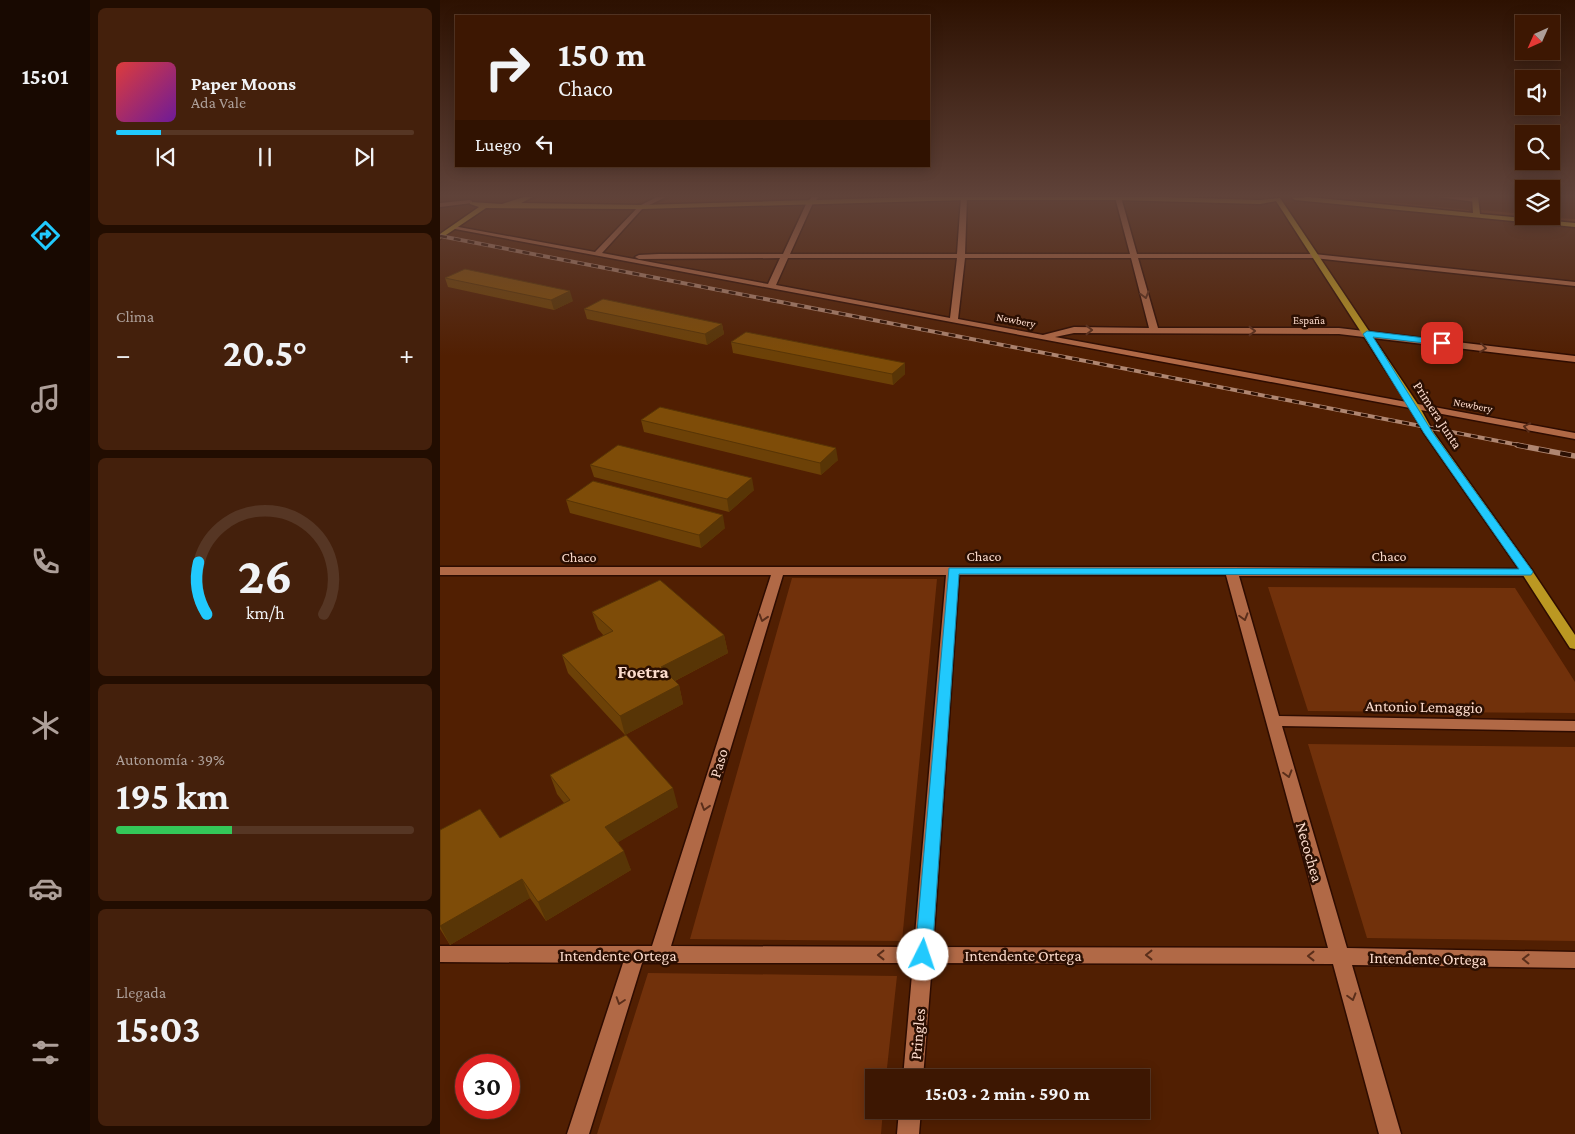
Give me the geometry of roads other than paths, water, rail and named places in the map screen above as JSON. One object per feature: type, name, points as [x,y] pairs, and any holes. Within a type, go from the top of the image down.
[{"type":"main road","name":"Primera Junta","points":[[1310,250],[1414,406],[1429,433],[1575,644]]},
{"type":"street","name":"Newbery","points":[[574,250],[1575,436]]},
{"type":"street","points":[[597,254],[601,250]]},
{"type":"street","points":[[771,287],[789,250]]},
{"type":"street","points":[[954,321],[961,250]]},
{"type":"street","points":[[1133,250],[1154,330]]},
{"type":"street","points":[[626,259],[659,256],[1314,256],[1575,284]]},
{"type":"street","name":"España","points":[[1042,337],[1074,330],[1338,331],[1575,359]]},
{"type":"street","name":"Chaco","points":[[440,571],[1230,570],[1527,572]]},
{"type":"street","name":"Necochea","points":[[1230,570],[1390,1134]]},
{"type":"street","name":"Pringles","points":[[914,1069],[953,571]]},
{"type":"street","name":"Paso","points":[[659,955],[778,572]]},
{"type":"street","name":"Antonio Lemaggio","points":[[1273,721],[1575,726]]},
{"type":"street","name":"Intendente Ortega","points":[[440,954],[1340,956],[1575,960]]},
{"type":"street","points":[[578,1134],[635,954]]},
{"type":"street","points":[[908,1134],[909,1119]]},
{"type":"railway","points":[[512,250],[1524,446]]},
{"type":"railway","points":[[1517,445],[1575,456]]},
{"type":"district","name":"Foetra","points":[[643,671]]}]
